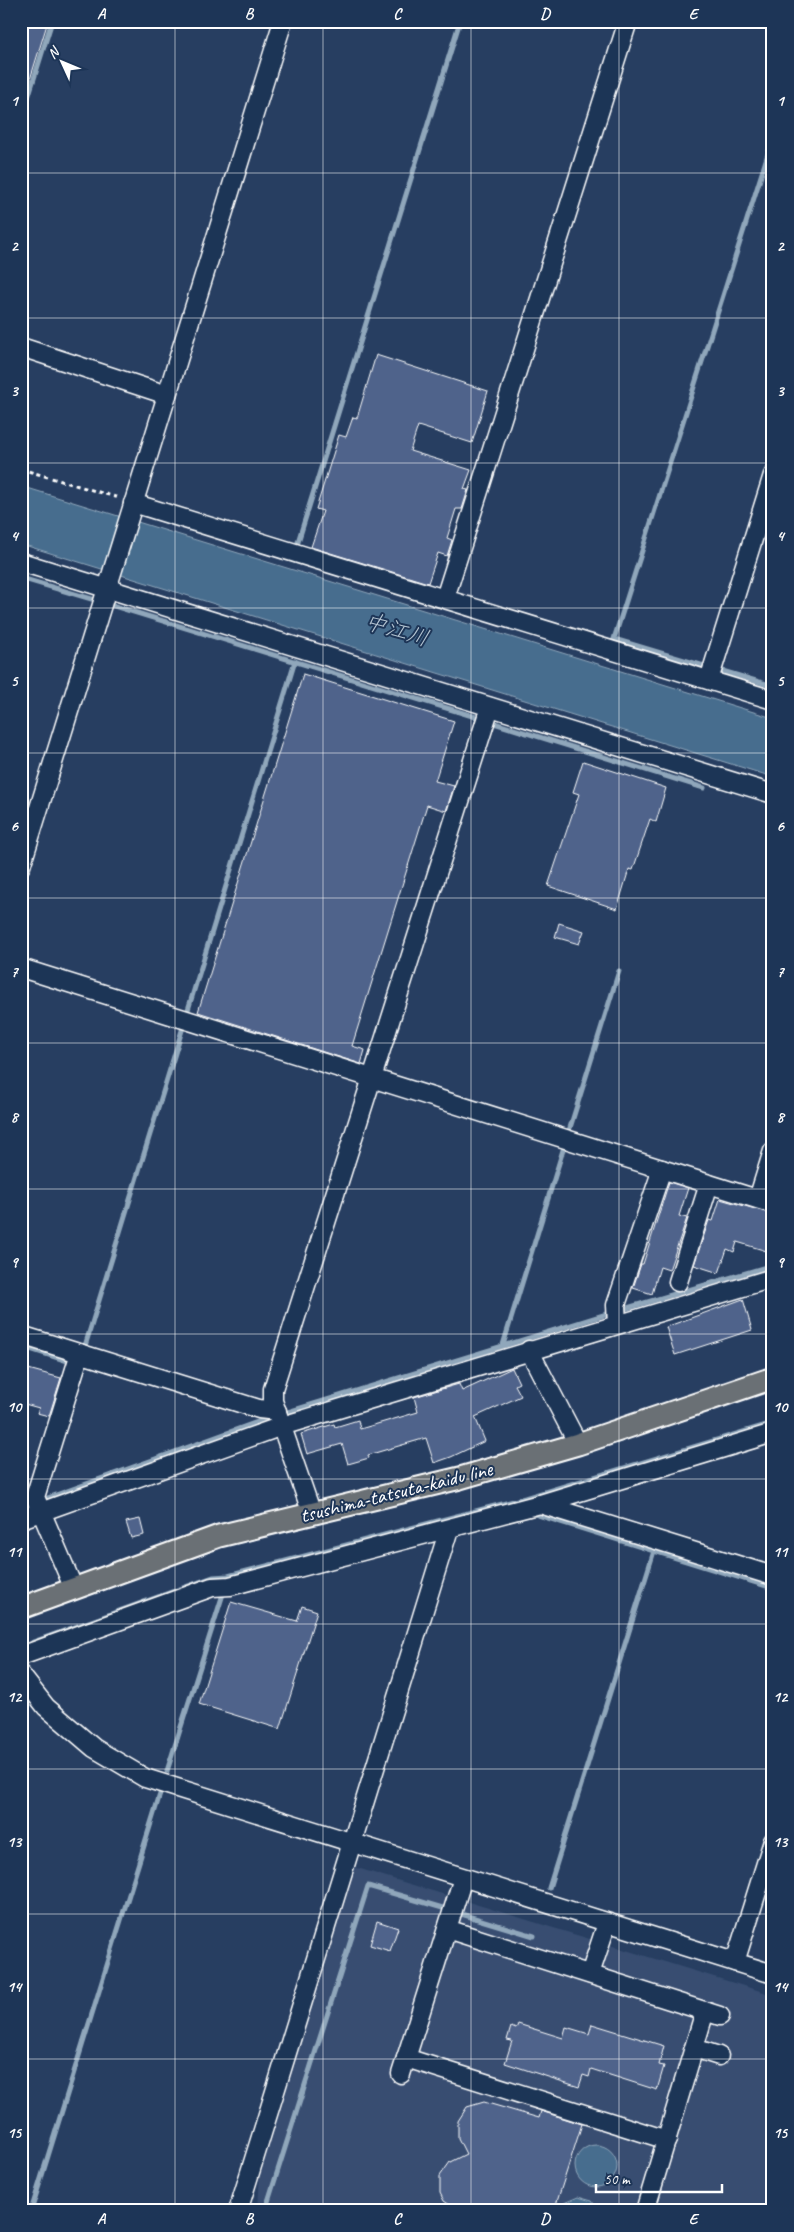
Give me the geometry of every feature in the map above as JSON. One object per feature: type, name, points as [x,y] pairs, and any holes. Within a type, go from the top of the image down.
[{"type":"main road","name":"tsushima-tatsuta-kaidu line","points":[[21,1608],[219,1536],[460,1478],[578,1444],[773,1378]]},
{"type":"street","points":[[21,866],[283,21]]},
{"type":"street","points":[[445,598],[628,21]]},
{"type":"street","points":[[21,347],[167,395]]},
{"type":"street","points":[[709,680],[773,475]]},
{"type":"street","points":[[131,508],[445,598],[773,700]]},
{"type":"street","points":[[21,562],[109,583],[490,707],[773,794]]},
{"type":"street","points":[[312,1514],[273,1401],[273,1389],[490,707]]},
{"type":"street","points":[[21,968],[765,1201],[773,1151]]},
{"type":"street","points":[[617,1324],[616,1305],[662,1169]]},
{"type":"street","points":[[678,1282],[709,1184]]},
{"type":"street","points":[[21,1519],[279,1419],[529,1350],[773,1278]]},
{"type":"street","points":[[21,1334],[259,1409],[279,1419]]},
{"type":"street","points":[[529,1350],[578,1444]]},
{"type":"street","points":[[74,1589],[35,1497],[80,1353]]},
{"type":"street","points":[[21,1656],[212,1587],[230,1586],[449,1529],[540,1504],[773,1433]]},
{"type":"street","points":[[540,1504],[773,1576]]},
{"type":"street","points":[[238,2211],[449,1529]]},
{"type":"street","points":[[21,1675],[46,1708],[94,1748],[145,1778],[773,1974]]},
{"type":"street","points":[[735,1962],[773,1841]]},
{"type":"street","points":[[463,1878],[404,2066],[666,2140]]},
{"type":"street","points":[[590,1974],[607,1923]]},
{"type":"street","points":[[447,1929],[712,2013],[694,2048],[645,2211]]},
{"type":"street","points":[[694,2048],[719,2056]]},
{"type":"street","points":[[245,2189],[246,2211]]},
{"type":"path","points":[[21,469],[131,508]]},
{"type":"shaded area","points":[[354,1867],[773,1995],[773,2211],[258,2211],[260,2172]]},
{"type":"water","name":"中江川","points":[[21,486],[773,718],[773,777],[21,544]]},
{"type":"water","points":[[600,2145],[608,2148],[614,2154],[617,2166],[614,2178],[608,2184],[592,2187],[584,2184],[578,2178],[575,2162],[578,2154],[584,2148]]},
{"type":"water","points":[[578,2197],[592,2201],[599,2211],[559,2211],[564,2203]]},
{"type":"building","points":[[21,21],[48,21],[24,99],[21,98]]},
{"type":"building","points":[[376,355],[488,391],[472,443],[418,426],[410,451],[471,470],[464,489],[468,490],[462,509],[456,509],[447,538],[452,540],[447,556],[438,553],[428,583],[311,547],[323,511],[316,509],[339,435],[346,437],[353,417],[357,418]]},
{"type":"building","points":[[303,674],[454,721],[435,781],[454,786],[446,811],[427,805],[352,1046],[365,1050],[361,1064],[198,1012]]},
{"type":"building","points":[[583,761],[666,788],[656,822],[650,819],[633,870],[629,869],[617,909],[548,886],[579,794],[573,792]]},
{"type":"building","points":[[559,923],[584,931],[579,944],[555,937]]},
{"type":"building","points":[[669,1182],[688,1188],[679,1216],[687,1218],[669,1270],[660,1267],[652,1294],[633,1288],[641,1264],[643,1264]]},
{"type":"building","points":[[720,1199],[773,1214],[773,1253],[737,1242],[734,1252],[727,1249],[719,1273],[694,1265],[709,1220],[713,1221]]},
{"type":"building","points":[[743,1299],[752,1330],[675,1355],[666,1327]]},
{"type":"building","points":[[21,1367],[61,1378],[49,1416],[37,1413],[39,1408],[21,1403]]},
{"type":"building","points":[[512,1368],[519,1383],[515,1385],[521,1396],[475,1417],[485,1441],[451,1457],[434,1463],[426,1438],[368,1455],[369,1458],[348,1464],[342,1444],[307,1454],[301,1434],[334,1424],[335,1427],[358,1420],[360,1429],[418,1412],[414,1397],[459,1384],[462,1391]]},
{"type":"building","points":[[140,1519],[144,1535],[131,1538],[126,1522]]},
{"type":"building","points":[[231,1602],[297,1621],[302,1606],[317,1611],[280,1729],[199,1704]]},
{"type":"building","points":[[377,1921],[398,1928],[390,1951],[370,1945]]},
{"type":"building","points":[[518,2024],[563,2038],[566,2027],[589,2034],[592,2024],[664,2046],[659,2065],[664,2066],[657,2090],[591,2069],[589,2077],[583,2075],[579,2087],[505,2063],[512,2041],[507,2040],[511,2027],[516,2029]]},
{"type":"building","points":[[484,2102],[539,2118],[541,2111],[582,2124],[554,2211],[459,2211],[444,2201],[440,2193],[440,2176],[450,2162],[466,2154],[458,2138],[458,2121],[467,2107]]},
{"type":"waterway","points":[[21,120],[52,21]]},
{"type":"waterway","points":[[298,542],[460,21]]},
{"type":"waterway","points":[[704,666],[614,639],[773,138]]},
{"type":"waterway","points":[[21,578],[95,600]]},
{"type":"waterway","points":[[111,605],[479,718]]},
{"type":"waterway","points":[[187,1013],[295,661]]},
{"type":"waterway","points":[[719,670],[773,686]]},
{"type":"waterway","points":[[494,723],[704,788]]},
{"type":"waterway","points":[[569,1131],[619,971]]},
{"type":"waterway","points":[[85,1346],[183,1027]]},
{"type":"waterway","points":[[503,1345],[563,1150]]},
{"type":"waterway","points":[[624,1309],[773,1265]]},
{"type":"waterway","points":[[288,1412],[607,1314]]},
{"type":"waterway","points":[[21,1346],[71,1362]]},
{"type":"waterway","points":[[42,1495],[45,1499],[266,1419]]},
{"type":"waterway","points":[[33,1642],[213,1577],[228,1576],[525,1498],[773,1423]]},
{"type":"waterway","points":[[21,1506],[30,1503]]},
{"type":"waterway","points":[[535,1514],[773,1588]]},
{"type":"waterway","points":[[549,1888],[654,1551]]},
{"type":"waterway","points":[[167,1771],[223,1594]]},
{"type":"waterway","points":[[31,2211],[160,1794]]},
{"type":"waterway","points":[[265,2211],[368,1886],[446,1909]]},
{"type":"waterway","points":[[458,1913],[534,1936]]}]
